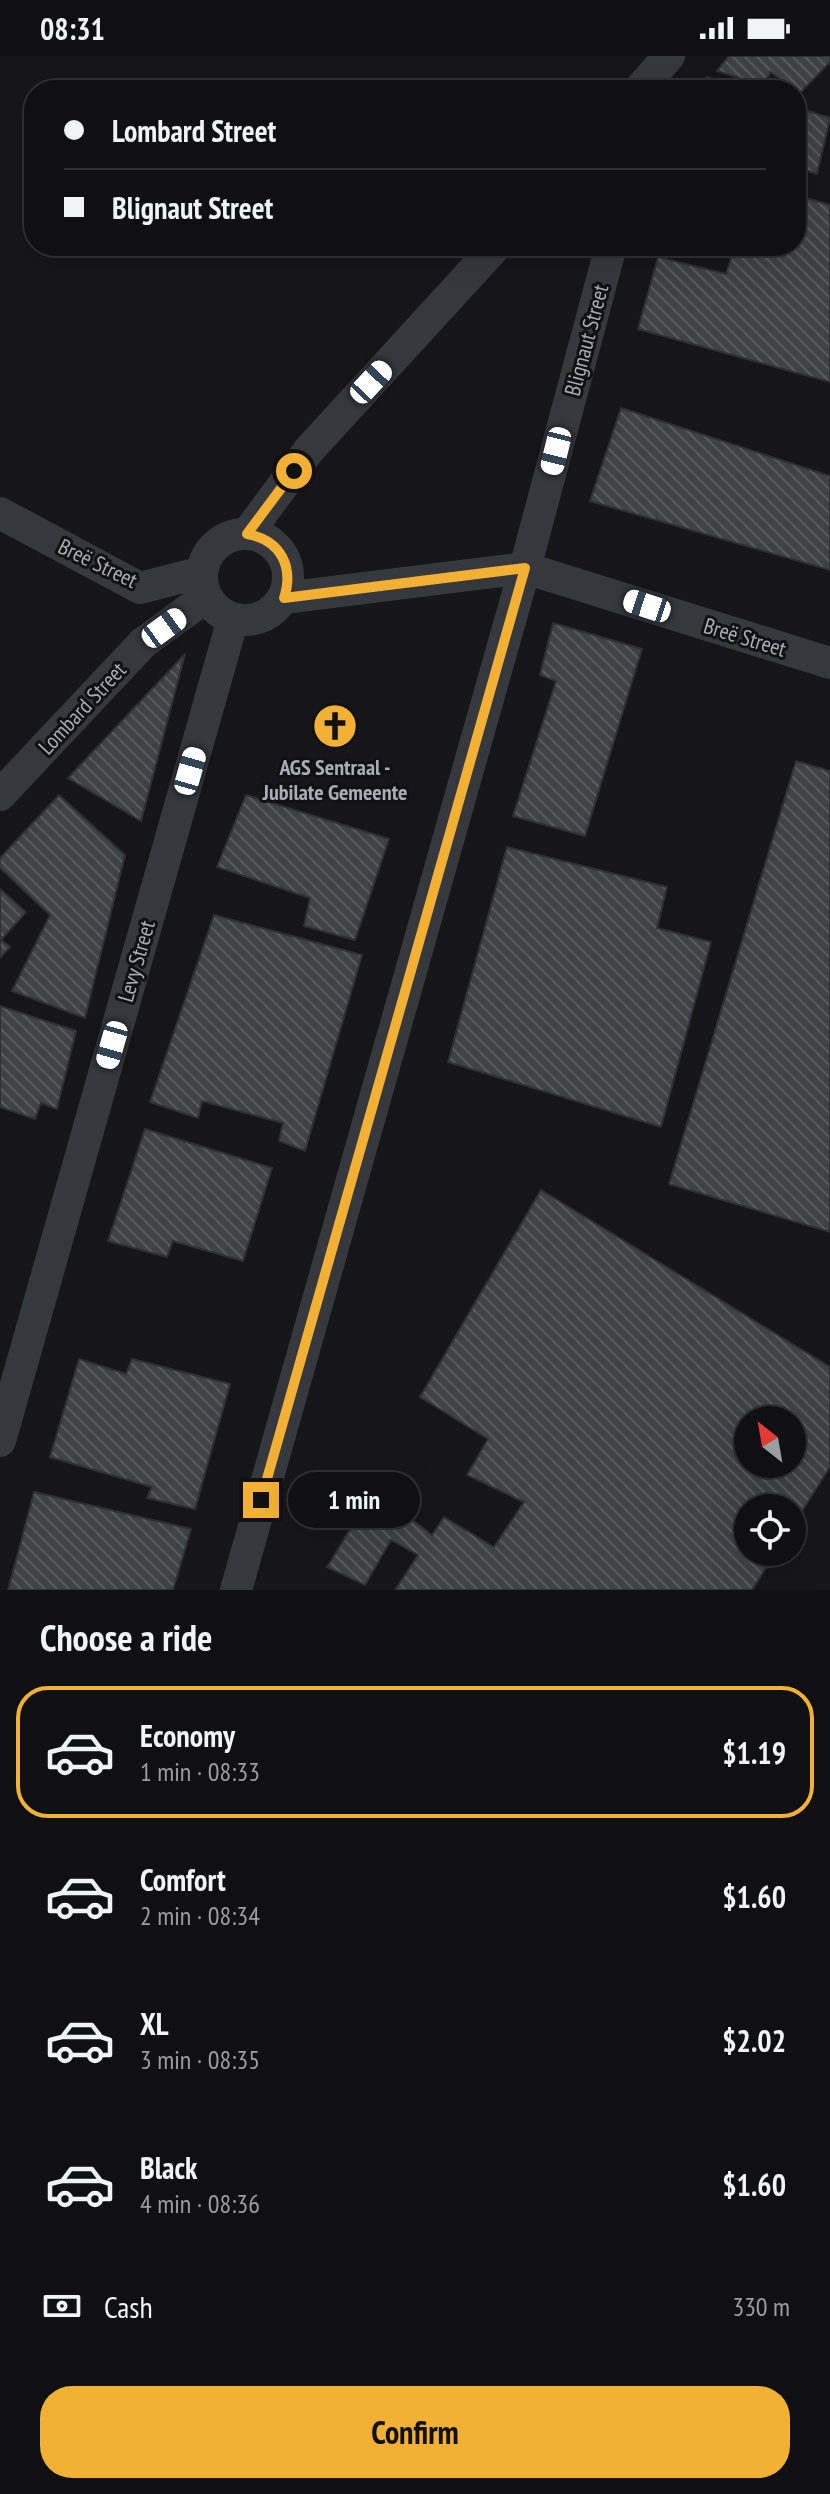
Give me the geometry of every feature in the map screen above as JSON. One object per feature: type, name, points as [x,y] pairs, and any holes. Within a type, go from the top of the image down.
[{"type":"street","points":[[247,534],[309,450],[487,256]]},
{"type":"street","name":"Blignaut Street","points":[[236,1590],[525,568],[608,256]]},
{"type":"street","name":"Breë Street","points":[[0,513],[140,588],[204,584]]},
{"type":"street","points":[[247,534],[273,544],[283,555],[288,584],[284,598],[262,617],[248,621],[233,619],[217,611],[204,584],[216,545],[229,537],[247,534]]},
{"type":"street","name":"Breë Street","points":[[284,598],[525,568],[830,663]]},
{"type":"street","name":"Lombard Street","points":[[0,795],[143,643],[204,584]]},
{"type":"street","name":"Levy Street","points":[[0,1441],[233,619]]},
{"type":"building","points":[[729,56],[830,56],[830,62],[806,87],[806,80],[781,80],[771,72],[765,80],[746,80],[717,71]]},
{"type":"building","points":[[806,110],[830,118],[817,174],[806,170]]},
{"type":"building","points":[[806,198],[830,205],[830,382],[638,329],[658,257],[726,274],[732,256],[806,256]]},
{"type":"building","points":[[621,408],[830,476],[830,570],[590,501]]},
{"type":"building","points":[[553,623],[642,649],[585,836],[513,816],[556,681],[540,675]]},
{"type":"building","points":[[185,654],[141,821],[68,778]]},
{"type":"building","points":[[796,761],[830,771],[830,1232],[669,1184]]},
{"type":"building","points":[[59,795],[125,855],[85,1018],[12,991],[50,915],[0,868],[0,858]]},
{"type":"building","points":[[246,795],[389,839],[355,940],[304,926],[310,898],[217,867]]},
{"type":"building","points":[[507,847],[667,887],[657,928],[711,942],[661,1127],[448,1062]]},
{"type":"building","points":[[0,889],[26,912],[1,940],[10,947],[0,958]]},
{"type":"building","points":[[214,915],[362,955],[305,1151],[279,1141],[283,1123],[202,1101],[198,1118],[150,1102]]},
{"type":"building","points":[[0,1006],[76,1031],[57,1109],[41,1103],[35,1119],[0,1107]]},
{"type":"building","points":[[145,1129],[272,1168],[243,1261],[173,1241],[167,1257],[108,1241]]},
{"type":"building","points":[[541,1190],[830,1367],[830,1467],[806,1505],[806,1494],[734,1494],[734,1566],[767,1566],[752,1590],[395,1590],[418,1555],[391,1540],[365,1585],[327,1567],[383,1476],[419,1493],[406,1515],[432,1535],[444,1517],[494,1547],[524,1502],[467,1475],[488,1439],[420,1397]]},
{"type":"building","points":[[79,1359],[126,1374],[132,1359],[230,1384],[195,1509],[147,1498],[152,1487],[50,1457]]},
{"type":"building","points":[[34,1492],[191,1529],[173,1590],[8,1590]]},
{"type":"place","name":"AGS Sentraal - Jubilate Gemeente","points":[[335,726]]},
{"type":"route","points":[[261,1500],[525,568],[284,598],[288,569],[283,555],[260,536],[247,534],[294,471]]}]
